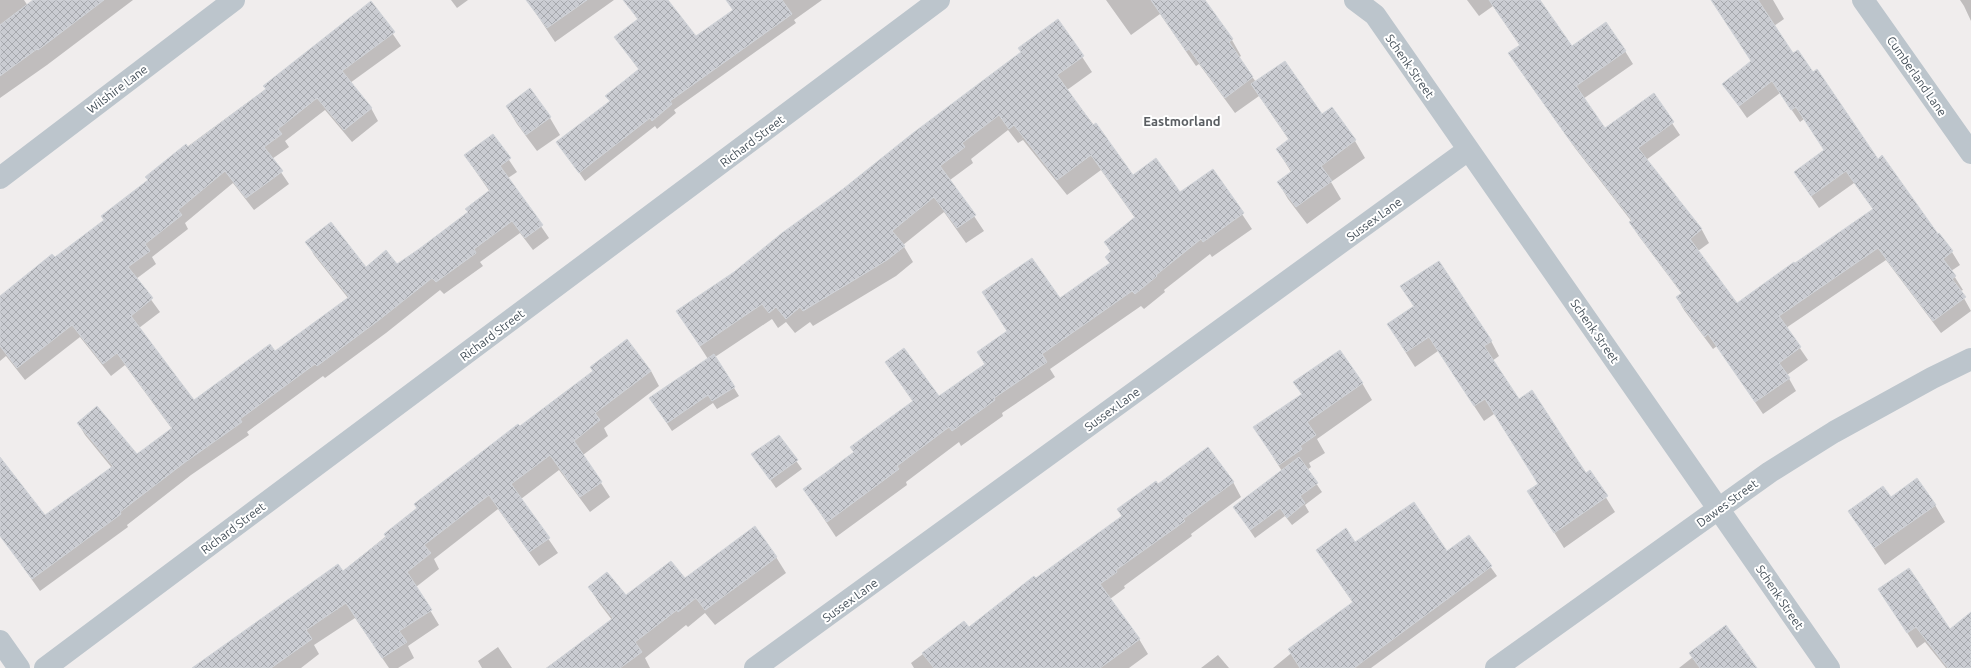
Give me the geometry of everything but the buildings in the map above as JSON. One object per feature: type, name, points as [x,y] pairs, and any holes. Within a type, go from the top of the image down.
[{"type":"street","name":"Wilshire Lane","points":[[0,178],[234,0]]},
{"type":"street","name":"Richard Street","points":[[45,668],[939,0]]},
{"type":"street","name":"Schenk Street","points":[[1355,0],[1375,15],[1829,668]]},
{"type":"street","name":"Cumberland Lane","points":[[1863,0],[1971,153]]},
{"type":"street","name":"Sussex Lane","points":[[755,668],[1468,150]]},
{"type":"street","name":"Dawes Street","points":[[1496,668],[1770,472],[1834,432],[1932,378],[1971,359]]},
{"type":"street","points":[[0,641],[19,668]]},
{"type":"district","name":"Eastmorland","points":[[1182,121]]}]
